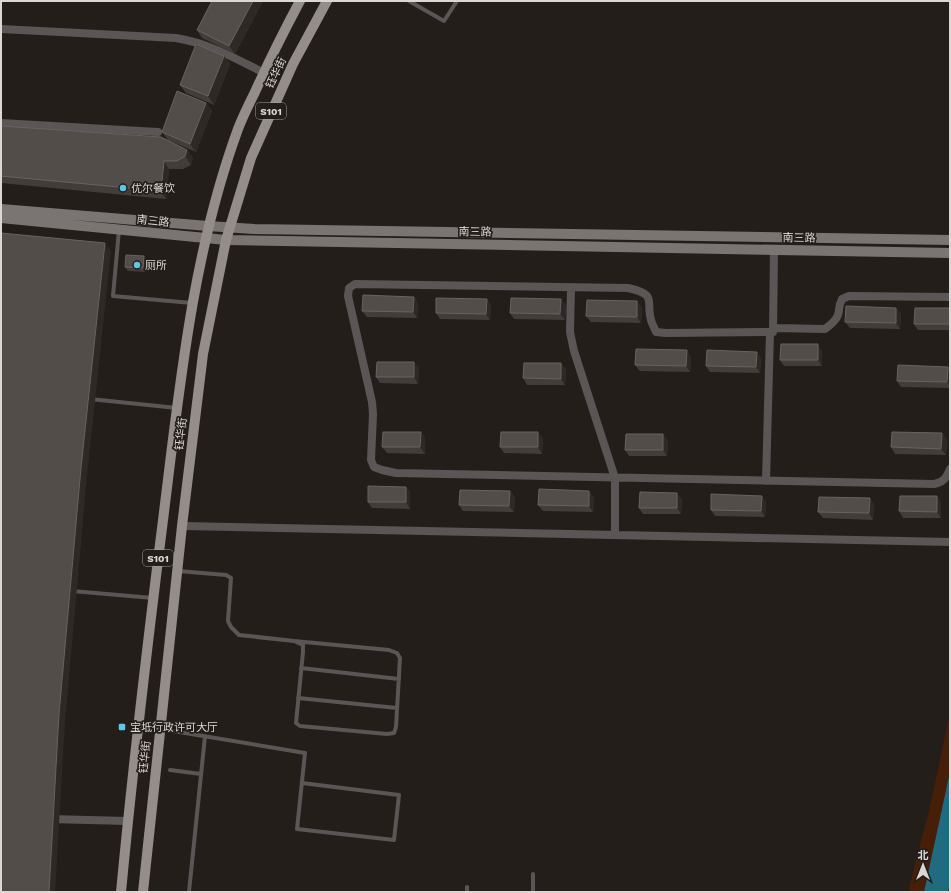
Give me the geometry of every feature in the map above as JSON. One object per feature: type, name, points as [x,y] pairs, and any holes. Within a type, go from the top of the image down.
[{"type":"main road","name":"钰华街","points":[[121,892],[153,598],[177,408],[192,303],[205,238],[231,148],[239,126],[300,1]]},
{"type":"main road","name":"钰华街","points":[[143,892],[182,526],[203,354],[226,240],[251,158],[293,64],[327,1]]},
{"type":"street","points":[[1,29],[176,38],[189,40],[222,52],[264,73]]},
{"type":"street","points":[[1,123],[158,132]]},
{"type":"street","name":"南三路","points":[[1,209],[229,227],[950,240]]},
{"type":"street","name":"南三路","points":[[1,218],[226,240],[950,254]]},
{"type":"street","points":[[766,481],[774,250]]},
{"type":"street","points":[[950,297],[849,296],[842,299],[838,307],[838,315],[825,330],[666,333],[656,332],[652,324],[650,300],[645,294],[640,290],[628,288],[355,284],[349,288],[348,296],[372,402],[372,460],[374,467],[382,470],[396,473],[934,484],[943,482],[950,469]]},
{"type":"street","points":[[571,288],[570,332],[574,351],[615,478],[615,535]]},
{"type":"street","points":[[182,526],[950,542]]},
{"type":"street","points":[[41,819],[128,821]]},
{"type":"lane","points":[[409,1],[444,21],[457,1]]},
{"type":"lane","points":[[119,230],[114,296],[192,303]]},
{"type":"lane","points":[[82,398],[177,408]]},
{"type":"lane","points":[[178,571],[226,575],[231,578],[228,621],[231,627],[239,635],[389,650],[397,653],[400,658],[394,733],[387,734],[308,727],[296,724],[303,645],[294,641]]},
{"type":"lane","points":[[68,591],[153,598]]},
{"type":"lane","points":[[301,668],[399,679]]},
{"type":"lane","points":[[298,698],[397,708]]},
{"type":"lane","points":[[160,729],[305,753],[297,829],[394,840],[399,795],[302,783]]},
{"type":"lane","points":[[189,892],[205,736]]},
{"type":"lane","points":[[170,770],[201,774]]},
{"type":"lane","points":[[533,874],[533,892]]},
{"type":"shaded area","points":[[950,713],[950,892],[908,892],[930,807]]},
{"type":"water","points":[[950,772],[950,881],[948,892],[924,892]]},
{"type":"building","points":[[212,1],[253,1],[229,46],[197,30]]},
{"type":"building","points":[[196,44],[224,56],[208,96],[180,85]]},
{"type":"building","points":[[177,91],[206,103],[190,144],[162,132]]},
{"type":"building","points":[[1,126],[161,137],[187,150],[185,156],[177,161],[164,161],[161,191],[1,176]]},
{"type":"building","points":[[1,233],[105,243],[81,468],[59,714],[49,892],[1,892]]},
{"type":"building","points":[[126,255],[144,256],[143,268],[125,267]]},
{"type":"building","points":[[363,295],[414,297],[413,312],[362,311]]},
{"type":"building","points":[[436,298],[487,299],[486,314],[436,313]]},
{"type":"building","points":[[511,298],[561,299],[560,314],[510,313]]},
{"type":"building","points":[[587,300],[637,301],[637,317],[586,316]]},
{"type":"building","points":[[846,306],[896,308],[896,323],[845,322]]},
{"type":"building","points":[[915,308],[950,308],[950,324],[914,324]]},
{"type":"building","points":[[781,344],[818,344],[818,360],[780,360]]},
{"type":"building","points":[[636,349],[687,350],[686,366],[635,365]]},
{"type":"building","points":[[707,350],[757,352],[756,367],[706,366]]},
{"type":"building","points":[[377,362],[414,362],[414,377],[376,377]]},
{"type":"building","points":[[524,363],[561,363],[561,379],[523,378]]},
{"type":"building","points":[[898,365],[948,367],[947,382],[897,381]]},
{"type":"building","points":[[383,432],[421,432],[420,447],[382,447]]},
{"type":"building","points":[[501,432],[538,432],[538,447],[500,447]]},
{"type":"building","points":[[892,432],[942,433],[941,449],[891,447]]},
{"type":"building","points":[[626,434],[663,434],[663,450],[625,450]]},
{"type":"building","points":[[368,486],[406,487],[406,502],[368,502]]},
{"type":"building","points":[[539,489],[589,491],[589,506],[538,505]]},
{"type":"building","points":[[460,490],[510,491],[509,506],[459,505]]},
{"type":"building","points":[[640,492],[677,493],[677,508],[639,508]]},
{"type":"building","points":[[711,494],[762,496],[761,511],[711,510]]},
{"type":"building","points":[[900,496],[937,496],[937,512],[899,511]]},
{"type":"building","points":[[819,497],[870,498],[869,513],[818,512]]},
{"type":"place","name":"优尔餐饮","points":[[123,188]]},
{"type":"place","name":"厕所","points":[[137,265]]},
{"type":"place","name":"宝坻行政许可大厅","points":[[122,727]]}]
